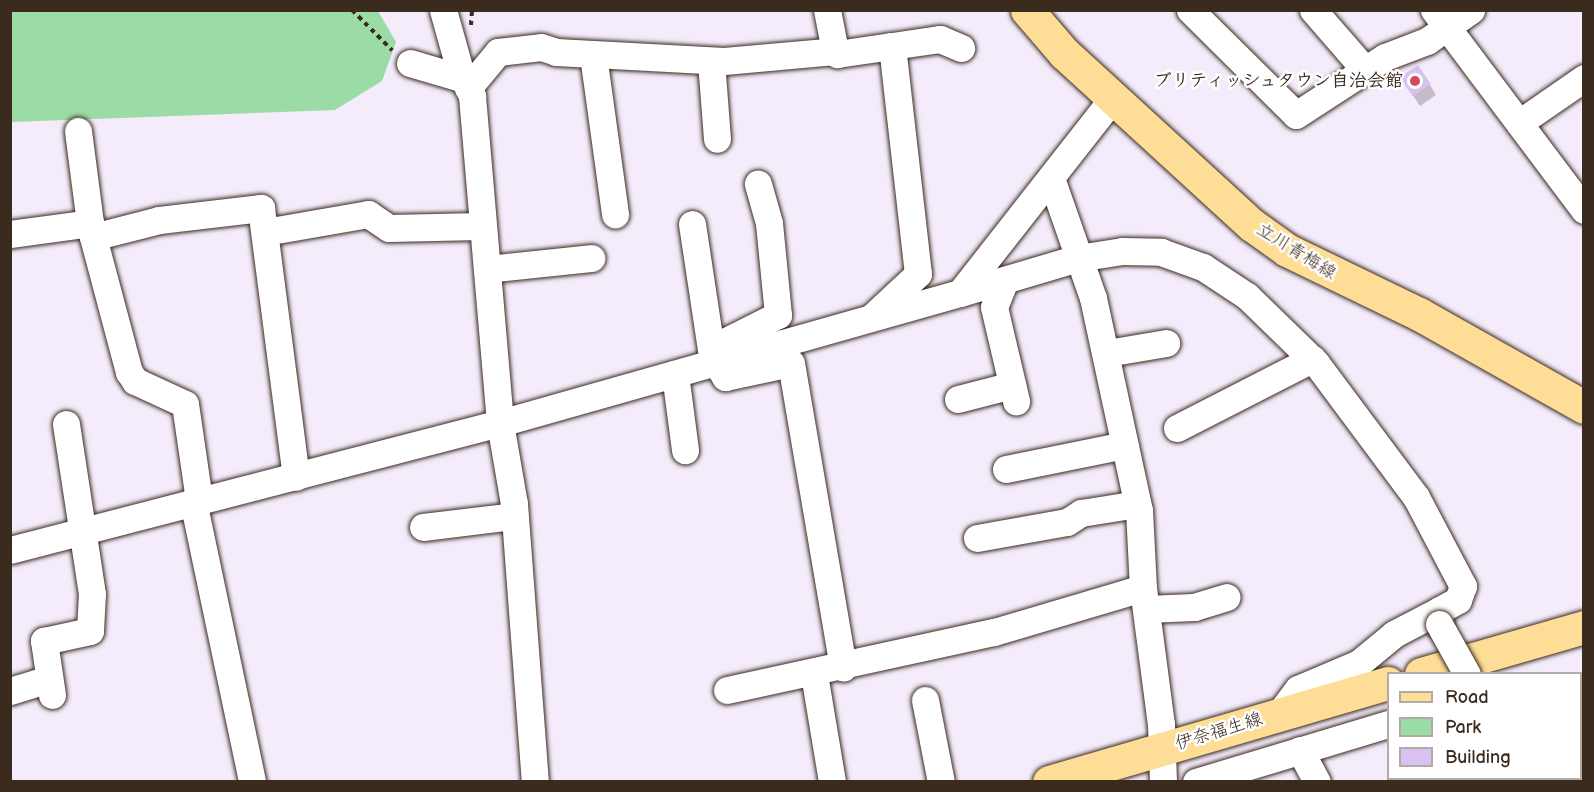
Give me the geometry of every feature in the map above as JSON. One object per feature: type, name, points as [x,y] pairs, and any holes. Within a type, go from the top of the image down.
[{"type":"main road","name":"立川青梅線","points":[[1027,10],[1064,53],[1252,225],[1287,250],[1419,314],[1584,408]]},
{"type":"main road","points":[[1427,672],[1584,627]]},
{"type":"main road","name":"伊奈福生線","points":[[1049,782],[1387,684]]},
{"type":"street","points":[[442,10],[466,84],[487,269],[500,423],[514,516],[535,782]]},
{"type":"street","points":[[827,10],[835,51]]},
{"type":"street","points":[[1190,10],[1296,115],[1385,57],[1427,41],[1441,18],[1472,10]]},
{"type":"street","points":[[1313,10],[1366,71]]},
{"type":"street","points":[[1441,18],[1584,210]]},
{"type":"street","points":[[466,84],[498,52],[541,47],[556,52],[711,61],[835,51],[837,54],[940,39],[962,48]]},
{"type":"street","points":[[870,319],[918,274],[892,46]]},
{"type":"street","points":[[593,55],[615,214]]},
{"type":"street","points":[[711,61],[717,139]]},
{"type":"street","points":[[410,63],[466,84]]},
{"type":"street","points":[[1519,123],[1584,78]]},
{"type":"street","points":[[960,293],[1113,98]]},
{"type":"street","points":[[78,131],[92,230],[129,372],[135,381],[185,404],[196,501],[252,782]]},
{"type":"street","points":[[1051,178],[1107,352],[1137,504],[1145,599],[1163,749],[1163,782]]},
{"type":"street","points":[[716,362],[720,344],[778,315],[769,223],[758,183]]},
{"type":"street","points":[[10,234],[92,230],[261,208],[296,477]]},
{"type":"street","points":[[265,232],[368,213],[389,228],[481,226]]},
{"type":"street","points":[[692,224],[712,356],[725,377],[790,363],[843,668]]},
{"type":"street","points":[[10,550],[500,423],[1078,258],[1122,251],[1161,252],[1203,267],[1247,296],[1312,359],[1416,497],[1463,586],[1458,600],[1440,617],[1394,634],[1359,663],[1298,689],[1279,714]]},
{"type":"street","points":[[487,269],[591,258]]},
{"type":"street","points":[[958,399],[1014,393],[994,308],[1005,280]]},
{"type":"street","points":[[1107,352],[1166,343]]},
{"type":"street","points":[[1177,428],[1312,359]]},
{"type":"street","points":[[675,374],[685,450]]},
{"type":"street","points":[[10,691],[51,687],[44,641],[90,631],[92,594],[66,424]]},
{"type":"street","points":[[1006,469],[1125,445]]},
{"type":"street","points":[[978,538],[1067,522],[1081,513],[1137,504]]},
{"type":"street","points":[[423,527],[514,516]]},
{"type":"street","points":[[727,690],[843,668],[1145,599],[1194,607],[1226,597]]},
{"type":"street","points":[[1440,617],[1466,672]]},
{"type":"street","points":[[814,674],[832,782]]},
{"type":"street","points":[[925,699],[941,782]]},
{"type":"street","points":[[1197,781],[1387,725]]},
{"type":"street","points":[[1300,750],[1317,782]]},
{"type":"path","points":[[352,10],[410,63]]},
{"type":"green space","points":[[10,11],[378,11],[396,42],[382,81],[335,110],[11,122]]},
{"type":"building","name":"ブリティッシュタウン自治会館","points":[[1418,65],[1431,84],[1413,96],[1400,77]]},
{"type":"place","name":"ブリティッシュタウン自治会館","points":[[1415,81]]}]
